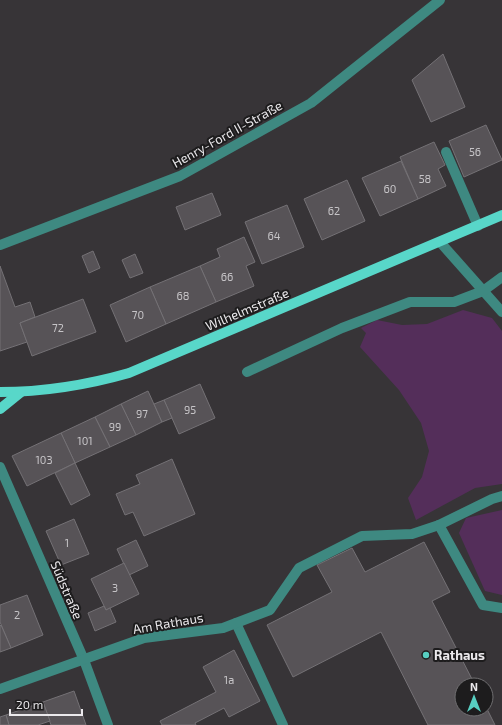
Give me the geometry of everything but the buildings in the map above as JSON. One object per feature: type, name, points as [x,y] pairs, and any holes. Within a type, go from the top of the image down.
[{"type":"main road","name":"Wilhelmstraße","points":[[0,392],[58,389],[94,382],[129,372],[502,216]]},
{"type":"main road","points":[[0,409],[21,392]]},
{"type":"street","name":"Henry-Ford II-Straße","points":[[0,245],[180,176],[311,103],[440,0]]},
{"type":"street","points":[[446,152],[478,226]]},
{"type":"street","points":[[440,242],[502,312]]},
{"type":"street","points":[[247,372],[342,328],[410,302],[454,302],[482,291],[502,277]]},
{"type":"street","name":"Südstraße","points":[[0,467],[84,660],[108,725]]},
{"type":"street","name":"Am Rathaus","points":[[0,689],[144,638],[223,628],[270,610],[299,568],[362,536],[412,534],[439,525],[492,499],[502,496]]},
{"type":"street","points":[[439,525],[483,605],[502,608]]},
{"type":"street","points":[[236,623],[283,725]]},
{"type":"shaded area","points":[[463,310],[492,318],[502,331],[502,484],[475,488],[416,520],[408,498],[422,477],[429,451],[421,423],[399,390],[360,347],[366,333],[361,328],[377,320],[402,325],[427,324]]},
{"type":"shaded area","points":[[502,510],[502,595],[485,591],[459,533],[466,518]]},
{"type":"place","name":"Rathaus","points":[[426,655]]}]
